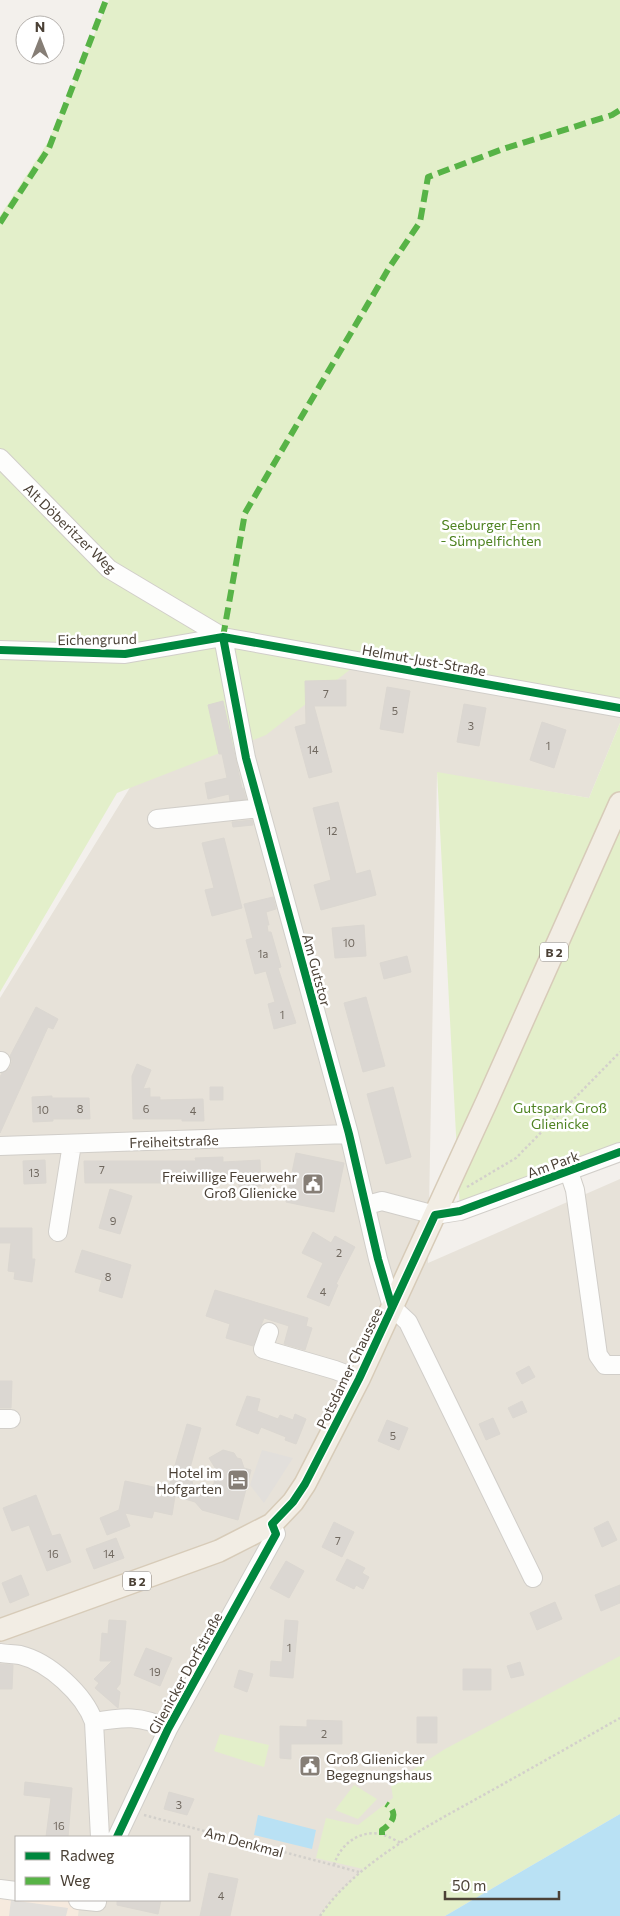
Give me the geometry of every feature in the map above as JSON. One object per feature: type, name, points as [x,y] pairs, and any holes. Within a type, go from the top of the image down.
[{"type":"main road","name":"Potsdamer Chaussee","points":[[0,1630],[219,1551],[272,1524],[293,1502],[305,1484],[359,1379],[446,1192],[620,804]]},
{"type":"street","name":"Alt Döberitzer Weg","points":[[0,458],[109,569],[223,637]]},
{"type":"street","name":"Eichengrund","points":[[0,650],[125,654],[223,637]]},
{"type":"street","name":"Helmut-Just-Straße","points":[[223,637],[620,708]]},
{"type":"street","name":"Am Gutstor","points":[[223,637],[246,758],[349,1134],[378,1259],[392,1307]]},
{"type":"street","points":[[157,820],[260,808]]},
{"type":"street","name":"Freiheitstraße","points":[[0,1146],[349,1134]]},
{"type":"street","points":[[58,1232],[72,1144]]},
{"type":"street","name":"Am Park","points":[[435,1214],[460,1211],[620,1152]]},
{"type":"street","name":"Am Park","points":[[569,1172],[574,1190],[598,1355],[605,1365],[620,1364]]},
{"type":"street","points":[[367,1205],[382,1201],[435,1214]]},
{"type":"street","name":"Potsdamer Chaussee","points":[[392,1307],[408,1322],[533,1578]]},
{"type":"street","points":[[269,1332],[263,1349],[359,1379]]},
{"type":"street","name":"Glienicker Dorfstraße","points":[[117,1836],[168,1729],[276,1534],[272,1524]]},
{"type":"street","points":[[0,1653],[21,1656],[51,1670],[73,1689],[91,1712],[94,1722],[100,1836]]},
{"type":"street","points":[[94,1722],[124,1717],[144,1719],[168,1729]]},
{"type":"street","points":[[0,1889],[15,1892]]},
{"type":"street","points":[[81,1901],[96,1906]]},
{"type":"path","points":[[446,1192],[470,1186],[516,1158],[620,1052]]},
{"type":"path","points":[[320,1916],[330,1901],[360,1872],[402,1844],[441,1819],[620,1718]]},
{"type":"path","points":[[334,1866],[340,1851],[348,1842],[360,1835],[382,1835],[402,1844]]},
{"type":"shaded area","points":[[223,637],[620,708],[620,723],[589,798],[437,773],[428,1263],[620,1179],[620,1718],[331,1901],[320,1916],[0,1916],[0,998]]},
{"type":"shaded area","points":[[262,1450],[293,1458],[264,1503],[250,1485]]},
{"type":"shaded area","points":[[0,1882],[15,1884],[15,1901],[80,1901],[78,1916],[0,1916]]},
{"type":"shaded area","points":[[11,1900],[68,1908],[66,1916],[9,1916]]},
{"type":"green space","name":"Seeburger Fenn - Sümpelfichten","points":[[109,0],[620,0],[620,707],[365,658],[266,735],[117,793],[0,992],[0,216],[48,142]]},
{"type":"green space","name":"Gutspark Groß Glienicke","points":[[620,723],[620,1155],[460,1211],[437,772],[589,798]]},
{"type":"green space","points":[[620,1656],[620,1814],[445,1916],[320,1916],[330,1901],[363,1869],[316,1858],[326,1818],[358,1825],[393,1798],[391,1784],[445,1749]]},
{"type":"green space","points":[[220,1734],[269,1745],[264,1767],[214,1751]]},
{"type":"green space","points":[[354,1785],[377,1799],[358,1819],[335,1810]]},
{"type":"water","points":[[620,1814],[620,1916],[445,1916]]},
{"type":"water","points":[[258,1815],[316,1830],[312,1849],[254,1835]]},
{"type":"building","points":[[346,680],[346,706],[314,706],[332,772],[309,778],[295,727],[306,724],[305,681]]},
{"type":"building","points":[[387,687],[410,691],[403,733],[380,729]]},
{"type":"building","points":[[223,701],[246,799],[230,801],[229,794],[208,799],[205,783],[227,778],[222,754],[219,754],[208,705]]},
{"type":"building","points":[[464,704],[486,708],[479,746],[457,742]]},
{"type":"building","points":[[542,722],[566,730],[554,768],[530,760]]},
{"type":"building","points":[[338,802],[356,874],[370,870],[376,895],[321,910],[314,885],[331,880],[313,808]]},
{"type":"building","points":[[252,820],[253,825],[233,827],[232,822]]},
{"type":"building","points":[[224,838],[242,908],[212,916],[205,890],[214,888],[202,843]]},
{"type":"building","points":[[273,897],[276,909],[266,912],[269,925],[267,925],[268,932],[271,932],[281,967],[278,968],[296,1023],[274,1029],[268,1004],[275,1002],[266,971],[255,974],[246,940],[253,938],[244,904]]},
{"type":"building","points":[[364,925],[366,956],[335,958],[332,928]]},
{"type":"building","points":[[407,956],[411,972],[384,979],[380,963]]},
{"type":"building","points":[[366,997],[385,1066],[363,1072],[344,1003]]},
{"type":"building","points":[[36,1007],[58,1019],[53,1029],[48,1027],[0,1133],[0,1077],[2,1073],[10,1068],[12,1061],[10,1056]]},
{"type":"building","points":[[137,1064],[151,1070],[143,1089],[150,1088],[150,1097],[160,1097],[160,1100],[203,1099],[204,1121],[133,1119],[132,1076]]},
{"type":"building","points":[[210,1087],[223,1087],[223,1100],[210,1100]]},
{"type":"building","points":[[393,1087],[411,1157],[386,1164],[367,1094]]},
{"type":"building","points":[[52,1096],[52,1098],[89,1098],[90,1119],[53,1119],[53,1121],[33,1122],[32,1097]]},
{"type":"building","points":[[296,1153],[344,1163],[334,1212],[286,1202]]},
{"type":"building","points":[[223,1157],[223,1162],[260,1160],[261,1186],[239,1187],[239,1179],[177,1183],[85,1183],[84,1161],[196,1161],[195,1158]]},
{"type":"building","points":[[45,1160],[46,1183],[24,1184],[23,1161]]},
{"type":"building","points":[[110,1189],[132,1196],[120,1234],[99,1228]]},
{"type":"building","points":[[0,1228],[32,1228],[32,1259],[35,1259],[32,1282],[14,1279],[15,1272],[8,1271],[11,1243],[0,1243]]},
{"type":"building","points":[[313,1232],[331,1243],[335,1236],[355,1247],[336,1284],[338,1285],[329,1306],[307,1297],[323,1263],[302,1253]]},
{"type":"building","points":[[82,1250],[131,1265],[122,1298],[99,1291],[102,1280],[75,1272]]},
{"type":"building","points":[[215,1290],[308,1318],[306,1326],[312,1328],[305,1350],[284,1344],[289,1326],[264,1318],[253,1346],[226,1338],[230,1324],[206,1316]]},
{"type":"building","points":[[529,1366],[535,1377],[522,1384],[516,1373]]},
{"type":"building","points":[[0,1381],[12,1381],[11,1408],[0,1408]]},
{"type":"building","points":[[247,1396],[260,1399],[257,1411],[278,1419],[280,1415],[293,1420],[295,1414],[306,1419],[296,1444],[285,1440],[286,1437],[261,1427],[258,1434],[236,1425]]},
{"type":"building","points":[[522,1401],[527,1412],[513,1418],[508,1408]]},
{"type":"building","points":[[493,1418],[500,1434],[486,1440],[479,1424]]},
{"type":"building","points":[[387,1420],[408,1428],[399,1450],[378,1441]]},
{"type":"building","points":[[187,1424],[201,1428],[190,1468],[193,1486],[212,1491],[217,1471],[209,1458],[223,1450],[234,1453],[237,1458],[241,1459],[244,1468],[251,1470],[238,1520],[202,1510],[195,1502],[175,1496],[172,1515],[154,1511],[152,1518],[125,1513],[130,1526],[107,1535],[100,1518],[119,1510],[125,1481],[168,1490]]},
{"type":"building","points":[[36,1495],[52,1536],[60,1534],[71,1562],[47,1571],[29,1525],[12,1531],[3,1508]]},
{"type":"building","points":[[608,1521],[617,1540],[602,1547],[594,1528]]},
{"type":"building","points":[[334,1522],[354,1532],[342,1557],[322,1547]]},
{"type":"building","points":[[116,1538],[124,1558],[94,1569],[86,1549]]},
{"type":"building","points":[[347,1559],[365,1568],[362,1573],[369,1577],[363,1589],[356,1585],[354,1589],[336,1580]]},
{"type":"building","points":[[286,1561],[304,1571],[289,1598],[270,1588]]},
{"type":"building","points":[[21,1575],[29,1595],[10,1603],[2,1583]]},
{"type":"building","points":[[620,1585],[620,1603],[601,1611],[595,1595]]},
{"type":"building","points":[[555,1602],[562,1619],[537,1630],[530,1613]]},
{"type":"building","points":[[109,1620],[126,1621],[120,1684],[116,1689],[120,1692],[118,1708],[95,1688],[99,1683],[94,1679],[112,1661],[100,1661],[102,1633],[108,1634]]},
{"type":"building","points":[[285,1620],[298,1621],[293,1678],[270,1676],[271,1661],[282,1662]]},
{"type":"building","points":[[146,1648],[172,1658],[160,1686],[134,1675]]},
{"type":"building","points":[[520,1662],[524,1675],[511,1678],[507,1666]]},
{"type":"building","points":[[0,1664],[13,1665],[12,1689],[0,1689]]},
{"type":"building","points":[[463,1669],[491,1669],[491,1690],[463,1690]]},
{"type":"building","points":[[239,1670],[253,1674],[247,1692],[234,1687]]},
{"type":"building","points":[[417,1717],[437,1717],[437,1743],[417,1743]]},
{"type":"building","points":[[307,1720],[342,1721],[342,1744],[291,1744],[291,1759],[280,1758],[280,1726],[307,1727]]},
{"type":"building","points":[[25,1782],[72,1788],[68,1836],[46,1836],[51,1798],[24,1795]]},
{"type":"building","points":[[169,1792],[194,1799],[187,1815],[164,1809]]},
{"type":"building","points":[[209,1873],[238,1879],[230,1916],[200,1916]]},
{"type":"building","points":[[117,1901],[161,1901],[158,1914],[117,1905]]},
{"type":"marked path","points":[[0,223],[49,148],[106,0]]},
{"type":"marked path","points":[[223,637],[245,513],[389,268],[420,222],[428,177],[503,149],[612,115],[620,110]]},
{"type":"marked path","points":[[382,1835],[382,1830],[392,1821],[393,1817],[392,1810],[386,1804]]},
{"type":"cycle path","points":[[223,637],[246,758],[349,1134],[378,1259],[392,1307]]},
{"type":"cycle path","points":[[0,650],[125,654],[223,637],[620,708]]},
{"type":"cycle path","points":[[117,1836],[168,1729],[276,1534],[272,1524],[293,1502],[305,1484],[359,1379],[435,1215],[460,1211],[620,1152]]},
{"type":"place","name":"Freiwillige Feuerwehr Groß Glienicke","points":[[313,1184]]},
{"type":"place","name":"Hotel im Hofgarten","points":[[238,1480]]},
{"type":"place","name":"Groß Glienicker Begegnungshaus","points":[[310,1766]]}]
